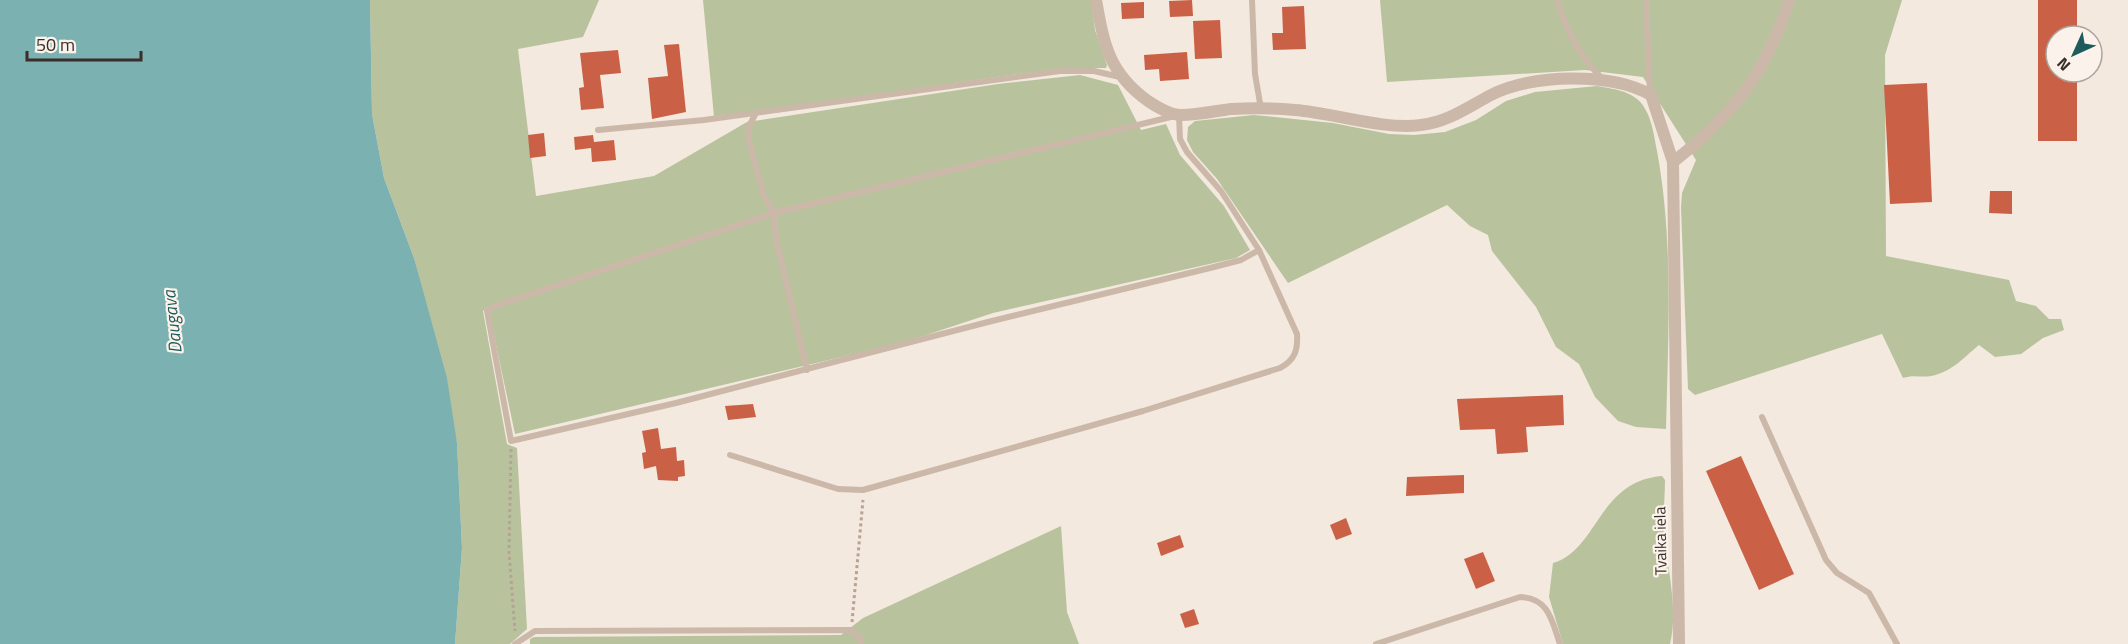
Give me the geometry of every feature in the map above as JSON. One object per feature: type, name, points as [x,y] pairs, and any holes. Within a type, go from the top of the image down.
[{"type":"street","points":[[1096,0],[1102,38],[1110,60],[1121,77],[1152,104],[1179,115],[1234,109],[1294,110],[1419,126],[1464,112],[1492,94],[1516,85],[1554,81],[1605,81],[1625,84],[1650,95]]},
{"type":"street","points":[[1673,162],[1720,122],[1749,87],[1777,39],[1789,0]]},
{"type":"street","name":"Tvaika iela","points":[[1650,95],[1673,162],[1674,437],[1679,644]]},
{"type":"lane","points":[[1252,0],[1255,74],[1261,109]]},
{"type":"lane","points":[[1557,0],[1572,37],[1588,66],[1605,81]]},
{"type":"lane","points":[[1646,0],[1650,95]]},
{"type":"lane","points":[[598,130],[757,113],[1060,71],[1094,71],[1121,77]]},
{"type":"lane","points":[[757,113],[748,128],[749,142],[764,196],[774,213],[776,239],[807,370]]},
{"type":"lane","points":[[730,456],[838,489],[864,490],[1143,411],[1287,364],[1294,358],[1298,347],[1297,334],[1259,250],[1221,191],[1187,152],[1180,139],[1179,115],[774,213],[495,306],[487,311],[511,441],[807,370],[988,322],[1210,268],[1241,260],[1259,250]]},
{"type":"lane","points":[[1762,417],[1827,560],[1837,573],[1869,593],[1897,644]]},
{"type":"lane","points":[[1376,644],[1520,597],[1531,597],[1546,607],[1560,644]]},
{"type":"lane","points":[[515,644],[535,631],[851,630],[861,644]]},
{"type":"path","points":[[511,441],[509,552],[515,644]]},
{"type":"path","points":[[851,630],[864,490]]},
{"type":"green space","points":[[370,0],[599,0],[583,37],[518,49],[536,196],[654,176],[747,122],[998,84],[1080,75],[1118,85],[1141,130],[1166,124],[1180,155],[1224,206],[1250,250],[1236,258],[993,313],[905,342],[515,434],[488,307],[483,311],[507,444],[517,448],[527,629],[510,644],[455,644],[462,548],[457,443],[414,258],[384,178],[372,114]]},
{"type":"green space","points":[[703,0],[1091,0],[1095,30],[1107,65],[1106,68],[1070,68],[1018,74],[714,117]]},
{"type":"green space","points":[[1380,0],[1902,0],[1885,55],[1886,256],[2009,280],[2016,301],[2036,306],[2049,319],[2061,319],[2064,330],[2043,338],[2021,354],[1995,357],[1979,345],[1945,371],[1931,376],[1903,378],[1882,334],[1695,395],[1688,389],[1681,208],[1682,193],[1696,160],[1643,77],[1585,70],[1387,82]]},
{"type":"green space","points":[[1597,86],[1621,91],[1638,99],[1648,115],[1654,133],[1666,220],[1668,255],[1669,325],[1666,429],[1636,427],[1618,421],[1595,397],[1579,364],[1556,347],[1536,307],[1492,251],[1488,235],[1470,226],[1447,205],[1288,283],[1217,179],[1193,152],[1187,140],[1188,127],[1195,121],[1254,115],[1333,123],[1389,134],[1414,135],[1445,132],[1476,120],[1506,101],[1535,92]]},
{"type":"green space","points":[[1662,476],[1665,480],[1665,542],[1673,601],[1670,644],[1563,644],[1549,597],[1553,563],[1568,556],[1580,545],[1611,502],[1624,490],[1641,481]]},
{"type":"green space","points":[[1061,526],[1067,612],[1079,644],[530,644],[530,639],[534,637],[841,635],[863,618]]},
{"type":"water","name":"Daugava","points":[[0,0],[370,0],[372,114],[384,178],[414,258],[447,378],[457,443],[462,548],[455,644],[0,644]]},
{"type":"building","points":[[1192,0],[1193,16],[1170,17],[1169,1]]},
{"type":"building","points":[[2038,0],[2077,0],[2077,24],[2044,24],[2044,84],[2077,84],[2077,141],[2038,141]]},
{"type":"building","points":[[1144,2],[1144,18],[1122,19],[1121,3]]},
{"type":"building","points":[[1304,6],[1306,49],[1273,50],[1272,33],[1283,33],[1282,7]]},
{"type":"building","points":[[1220,20],[1222,58],[1195,59],[1193,21]]},
{"type":"building","points":[[679,44],[686,112],[652,119],[648,78],[668,76],[664,45]]},
{"type":"building","points":[[618,50],[621,73],[600,75],[604,108],[581,110],[579,88],[584,87],[580,53]]},
{"type":"building","points":[[1187,52],[1189,79],[1160,81],[1159,69],[1145,70],[1144,55]]},
{"type":"building","points":[[1927,83],[1932,202],[1890,204],[1884,85]]},
{"type":"building","points":[[544,133],[546,156],[530,158],[528,135]]},
{"type":"building","points":[[593,135],[594,142],[614,140],[616,160],[592,162],[591,148],[575,150],[574,137]]},
{"type":"building","points":[[1990,191],[2012,191],[2012,214],[1989,213]]},
{"type":"building","points":[[1563,395],[1564,425],[1526,427],[1528,452],[1497,454],[1495,429],[1460,430],[1457,399]]},
{"type":"building","points":[[753,404],[756,417],[728,420],[725,406]]},
{"type":"building","points":[[658,428],[661,449],[676,447],[677,461],[684,460],[685,476],[678,477],[678,481],[658,480],[656,466],[644,469],[642,453],[646,452],[642,431]]},
{"type":"building","points":[[1741,456],[1794,574],[1759,590],[1706,471]]},
{"type":"building","points":[[1464,475],[1464,493],[1406,496],[1407,477]]},
{"type":"building","points":[[1346,518],[1352,534],[1336,540],[1330,525]]},
{"type":"building","points":[[1180,535],[1184,547],[1161,556],[1157,543]]},
{"type":"building","points":[[1483,552],[1495,581],[1476,589],[1464,559]]},
{"type":"building","points":[[1194,609],[1199,624],[1185,628],[1180,614]]}]
